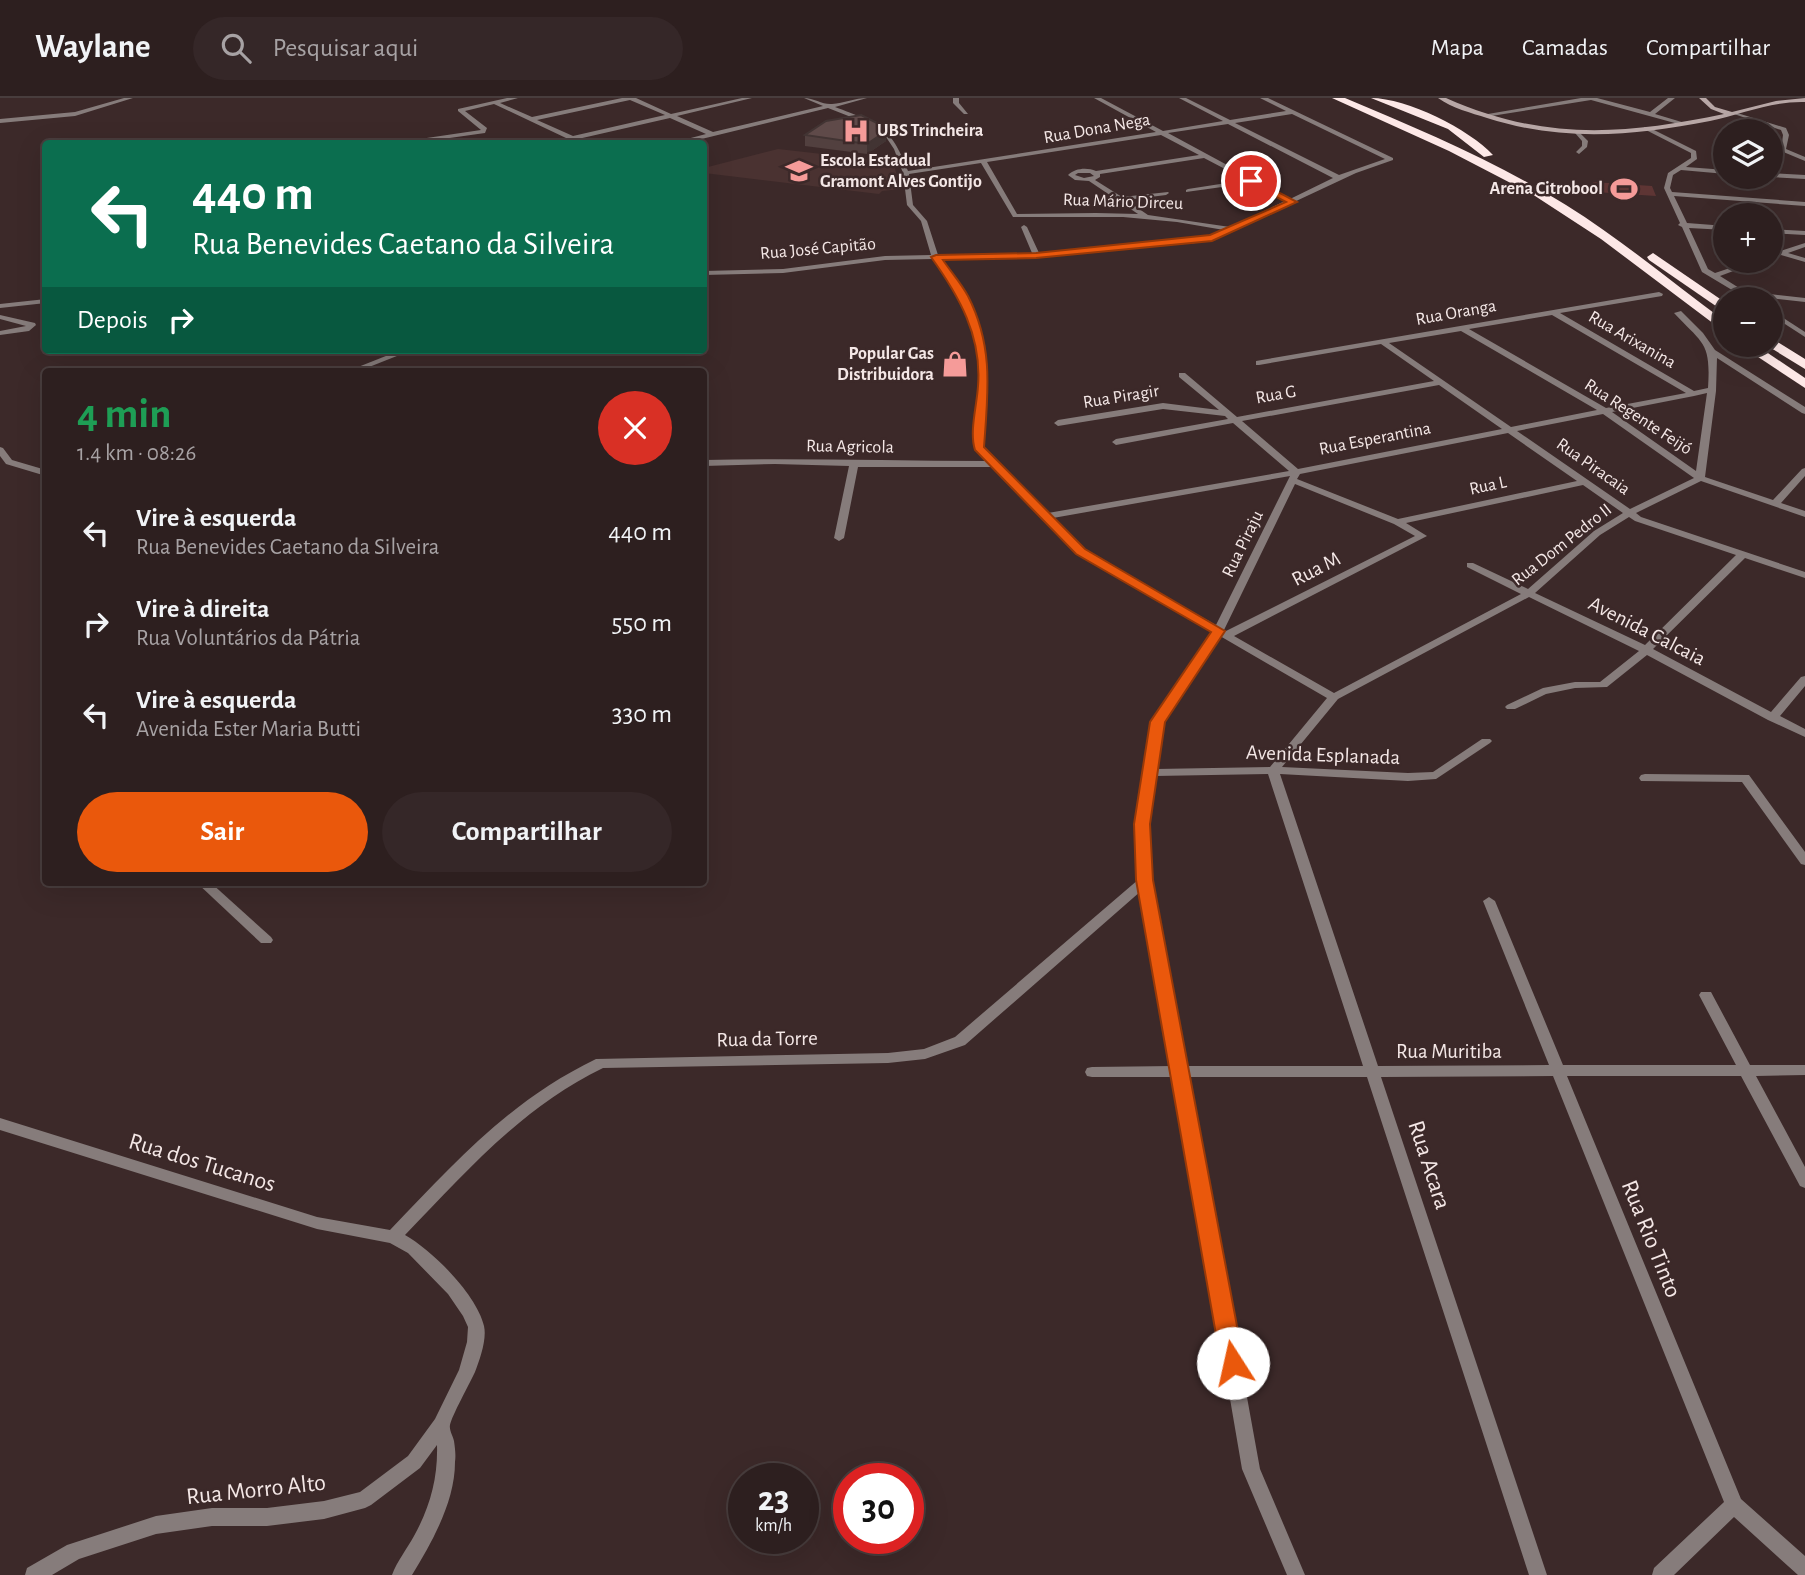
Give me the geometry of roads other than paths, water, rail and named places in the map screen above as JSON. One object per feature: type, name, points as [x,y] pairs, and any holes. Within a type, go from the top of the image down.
[{"type":"highway","points":[[1337,98],[1502,173],[1581,219],[1713,319]]},
{"type":"highway","points":[[1354,98],[1525,177]]},
{"type":"highway","points":[[1376,98],[1452,127],[1484,153],[1614,229],[1713,300]]},
{"type":"highway","points":[[1654,276],[1667,289],[1659,295]]},
{"type":"highway","points":[[1783,350],[1805,365]]},
{"type":"highway","points":[[1765,357],[1805,384]]},
{"type":"street","points":[[0,119],[61,112],[113,98]]},
{"type":"street","points":[[0,119],[75,114],[131,98]]},
{"type":"street","points":[[487,98],[575,140]]},
{"type":"street","points":[[420,140],[483,132],[485,129],[460,112],[463,109],[515,98]]},
{"type":"street","points":[[533,119],[630,98],[712,135]]},
{"type":"street","points":[[563,140],[750,98]]},
{"type":"street","points":[[807,98],[871,123],[886,133],[897,149],[906,173],[911,205],[924,221],[936,257],[963,295],[979,334],[985,373],[979,447],[1080,552],[1334,697]]},
{"type":"street","points":[[689,140],[864,98]]},
{"type":"street","points":[[957,98],[956,103],[966,113]]},
{"type":"street","points":[[1097,98],[1292,202]]},
{"type":"street","points":[[1182,98],[1337,177]]},
{"type":"street","points":[[936,257],[1036,256],[1212,238],[1292,202],[1337,177],[1391,159],[1263,98]]},
{"type":"street","points":[[1441,98],[1485,115],[1558,132],[1578,133],[1682,123],[1733,114],[1791,98],[1805,100]]},
{"type":"street","points":[[1485,115],[1591,98],[1682,123]]},
{"type":"street","points":[[1650,115],[1672,98]]},
{"type":"street","points":[[1702,98],[1713,108],[1784,129],[1786,135],[1783,150],[1805,159]]},
{"type":"street","name":"Rua Dona Nega","points":[[906,173],[1293,112]]},
{"type":"street","points":[[1646,128],[1694,152],[1693,159],[1670,174],[1667,188],[1681,225],[1705,270],[1734,287]]},
{"type":"street","points":[[1578,133],[1585,141],[1585,146],[1579,152]]},
{"type":"street","points":[[1084,170],[1088,145]]},
{"type":"street","points":[[1097,173],[1097,178],[1090,179],[1077,179],[1071,175],[1084,170],[1097,173],[1204,156]]},
{"type":"street","name":"Rua Mário Dirceu","points":[[984,161],[1013,215],[1181,218],[1231,229]]},
{"type":"street","points":[[1678,169],[1713,171]]},
{"type":"street","points":[[1783,176],[1805,177]]},
{"type":"street","points":[[1090,179],[1124,199],[1145,216]]},
{"type":"street","points":[[1188,191],[1251,181]]},
{"type":"street","points":[[1124,199],[1166,193]]},
{"type":"street","points":[[1669,194],[1805,204]]},
{"type":"street","points":[[1681,225],[1713,227]]},
{"type":"street","points":[[1024,227],[1036,256]]},
{"type":"street","points":[[1783,231],[1805,233]]},
{"type":"street","points":[[1783,252],[1805,245]]},
{"type":"street","points":[[1783,252],[1805,260]]},
{"type":"street","name":"Rua José Capitão","points":[[707,273],[783,271],[885,258],[936,257]]},
{"type":"street","points":[[1714,276],[1723,273]]},
{"type":"street","name":"Rua Oranga","points":[[1259,363],[1659,295]]},
{"type":"street","points":[[1783,297],[1805,300]]},
{"type":"street","points":[[0,306],[42,301]]},
{"type":"street","name":"Rua Arixanina","points":[[1553,313],[1694,394]]},
{"type":"street","points":[[1678,313],[1713,352],[1700,478]]},
{"type":"street","points":[[0,317],[32,325],[26,329],[0,333]]},
{"type":"street","points":[[1783,320],[1805,335]]},
{"type":"street","name":"Rua Regente Feijó","points":[[1462,328],[1605,411],[1700,478],[1805,513]]},
{"type":"street","name":"Rua Piracaia","points":[[1383,342],[1641,521],[1805,575]]},
{"type":"street","points":[[360,368],[397,354]]},
{"type":"street","points":[[1721,357],[1805,411]]},
{"type":"street","points":[[1182,375],[1232,416],[1294,476],[1397,522]]},
{"type":"street","name":"Rua G","points":[[1116,442],[1232,416],[1442,382]]},
{"type":"street","name":"Rua Esperantina","points":[[1044,517],[1294,476],[1711,390]]},
{"type":"street","name":"Rua Piragir","points":[[1058,423],[1163,406],[1232,416]]},
{"type":"street","points":[[0,450],[5,463],[42,472]]},
{"type":"street","name":"Rua Agricola","points":[[707,463],[775,461],[996,464]]},
{"type":"street","points":[[839,538],[854,464]]},
{"type":"street","points":[[1774,503],[1805,471]]},
{"type":"street","name":"Rua Piraju","points":[[1294,476],[1223,633],[1158,722],[1142,824],[1144,880],[1181,1071],[1251,1469],[1296,1575]]},
{"type":"street","name":"Rua Dom Pedro II","points":[[1273,770],[1334,697],[1528,594],[1597,533],[1631,512],[1700,478]]},
{"type":"street","name":"Rua L","points":[[1397,522],[1585,482]]},
{"type":"street","name":"Rua M","points":[[1223,633],[1422,536],[1397,522]]},
{"type":"street","points":[[1511,707],[1543,691],[1575,685],[1603,685],[1646,650],[1744,553]]},
{"type":"street","name":"Avenida Calcaia","points":[[1471,565],[1646,650],[1805,734]]},
{"type":"street","points":[[1772,718],[1805,680]]},
{"type":"street","name":"Avenida Esplanada","points":[[1148,773],[1273,770],[1408,777],[1436,775],[1486,741]]},
{"type":"street","name":"Rua Acara","points":[[1273,770],[1538,1575]]},
{"type":"street","points":[[1646,778],[1745,778],[1805,861]]},
{"type":"street","name":"Rua da Torre","points":[[393,1237],[520,1111],[577,1073],[601,1063],[888,1058],[925,1054],[960,1041],[1144,880]]},
{"type":"street","points":[[206,886],[266,940]]},
{"type":"street","name":"Rua Rio Tinto","points":[[1489,901],[1734,1505],[1805,1568]]},
{"type":"street","points":[[1706,995],[1805,1182]]},
{"type":"street","name":"Rua Muritiba","points":[[1092,1072],[1559,1073],[1805,1070]]},
{"type":"street","name":"Rua dos Tucanos","points":[[0,1124],[317,1223],[393,1237]]},
{"type":"street","name":"Rua Morro Alto","points":[[34,1575],[74,1551],[156,1525],[212,1517],[267,1517],[324,1510],[365,1499],[414,1462],[441,1425],[467,1370],[476,1327],[470,1312],[454,1289],[414,1248],[393,1237]]},
{"type":"street","points":[[401,1575],[434,1516],[442,1487],[449,1444],[441,1425]]},
{"type":"street","points":[[1661,1575],[1734,1505]]},
{"type":"place","name":"UBS Trincheira","points":[[856,131]]},
{"type":"place","name":"Escola Estadual Gramont Alves Gontijo","points":[[799,171]]},
{"type":"place","name":"Arena Citrobool","points":[[1624,189]]},
{"type":"place","name":"Popular Gas Distribuidora","points":[[955,364]]}]
